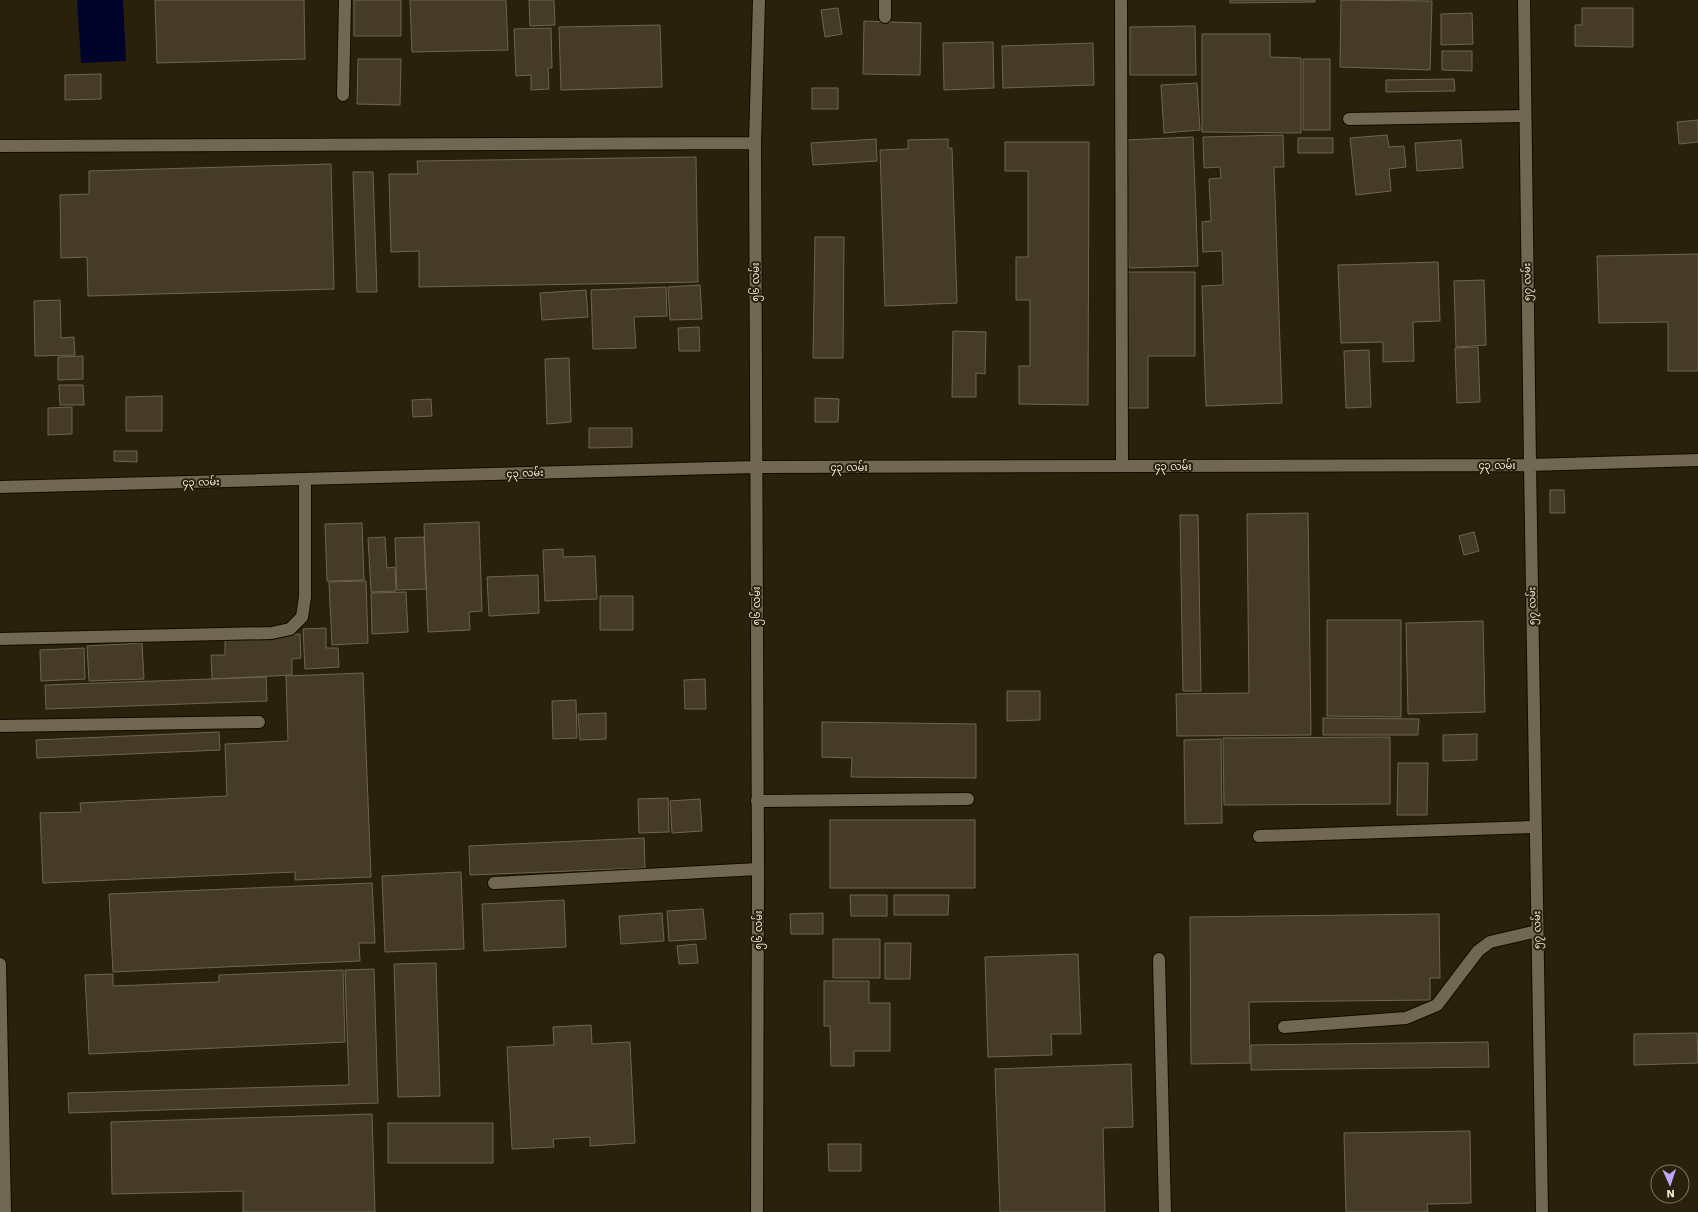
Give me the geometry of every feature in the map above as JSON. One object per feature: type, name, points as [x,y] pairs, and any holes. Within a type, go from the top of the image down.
[{"type":"street","points":[[343,95],[345,0]]},
{"type":"street","name":"၅၆ လမ်း","points":[[757,1212],[758,869],[755,467],[755,143],[759,0]]},
{"type":"street","points":[[885,0],[885,17]]},
{"type":"street","points":[[1121,0],[1122,466]]},
{"type":"street","name":"၅၇ လမ်း","points":[[1524,0],[1535,827],[1542,1212]]},
{"type":"street","points":[[1349,119],[1525,116]]},
{"type":"street","points":[[0,146],[755,143]]},
{"type":"street","name":"၄၃ လမ်း","points":[[0,487],[755,467],[1530,465],[1698,460]]},
{"type":"street","points":[[0,639],[272,633],[290,629],[302,617],[305,597],[305,479]]},
{"type":"street","points":[[0,726],[259,722]]},
{"type":"street","points":[[757,801],[968,799]]},
{"type":"street","points":[[1259,836],[1535,827]]},
{"type":"street","points":[[494,883],[758,869]]},
{"type":"street","points":[[1284,1027],[1406,1018],[1437,1006],[1478,951],[1490,942],[1537,931]]},
{"type":"street","points":[[1158,959],[1165,1212]]},
{"type":"street","points":[[0,964],[5,1212]]},
{"type":"water","points":[[77,0],[123,0],[126,61],[81,63]]},
{"type":"building","points":[[155,0],[304,0],[305,59],[157,63]]},
{"type":"building","points":[[354,0],[401,0],[401,36],[354,36]]},
{"type":"building","points":[[410,0],[506,0],[508,50],[412,52]]},
{"type":"building","points":[[529,0],[554,0],[555,25],[530,26]]},
{"type":"building","points":[[1230,0],[1315,0],[1315,2],[1230,3]]},
{"type":"building","points":[[1341,0],[1432,1],[1430,70],[1340,67]]},
{"type":"building","points":[[838,8],[842,34],[825,37],[821,10]]},
{"type":"building","points":[[1582,8],[1633,8],[1633,47],[1575,46],[1575,25],[1582,25]]},
{"type":"building","points":[[1472,13],[1473,44],[1441,45],[1441,14]]},
{"type":"building","points":[[864,21],[921,23],[920,75],[863,74]]},
{"type":"building","points":[[660,25],[662,87],[561,90],[559,27]]},
{"type":"building","points":[[1195,26],[1196,75],[1130,75],[1130,27]]},
{"type":"building","points":[[551,28],[552,68],[548,68],[549,89],[531,90],[531,75],[516,76],[514,29]]},
{"type":"building","points":[[1202,34],[1270,34],[1270,57],[1301,58],[1301,133],[1202,132]]},
{"type":"building","points":[[993,42],[994,88],[944,90],[943,43]]},
{"type":"building","points":[[1093,43],[1094,85],[1003,88],[1002,46]]},
{"type":"building","points":[[1442,51],[1472,51],[1472,71],[1442,70]]},
{"type":"building","points":[[358,59],[401,59],[400,105],[357,104]]},
{"type":"building","points":[[1303,59],[1330,59],[1330,130],[1303,130]]},
{"type":"building","points":[[101,74],[101,99],[65,100],[65,75]]},
{"type":"building","points":[[1454,79],[1455,91],[1386,92],[1386,80]]},
{"type":"building","points":[[1197,83],[1200,130],[1164,133],[1161,85]]},
{"type":"building","points":[[812,88],[838,88],[838,109],[812,109]]},
{"type":"building","points":[[1698,120],[1698,142],[1679,144],[1677,122]]},
{"type":"building","points":[[1283,135],[1284,167],[1274,167],[1282,403],[1206,406],[1202,286],[1223,285],[1222,251],[1203,252],[1202,222],[1211,221],[1209,179],[1221,178],[1220,167],[1204,168],[1203,137]]},
{"type":"building","points":[[1387,135],[1389,147],[1404,146],[1406,167],[1389,169],[1391,191],[1356,195],[1350,138]]},
{"type":"building","points":[[1193,137],[1198,266],[1129,268],[1125,140]]},
{"type":"building","points":[[1298,138],[1333,138],[1333,153],[1298,153]]},
{"type":"building","points":[[876,139],[877,161],[813,165],[811,143]]},
{"type":"building","points":[[948,139],[948,148],[952,148],[957,303],[885,306],[880,150],[908,149],[908,140]]},
{"type":"building","points":[[1461,140],[1463,168],[1417,171],[1415,143]]},
{"type":"building","points":[[1005,142],[1089,142],[1088,405],[1019,404],[1019,366],[1030,366],[1030,300],[1016,300],[1016,257],[1028,257],[1028,171],[1005,171]]},
{"type":"building","points":[[696,157],[698,282],[419,287],[419,251],[391,252],[389,174],[418,174],[417,161]]},
{"type":"building","points":[[331,164],[334,289],[88,296],[87,257],[61,258],[60,195],[89,194],[89,171]]},
{"type":"building","points":[[353,172],[373,172],[377,292],[357,292]]},
{"type":"building","points":[[815,237],[844,237],[843,358],[813,358]]},
{"type":"building","points":[[1698,254],[1698,371],[1668,371],[1668,322],[1599,323],[1597,256]]},
{"type":"building","points":[[1438,262],[1440,321],[1413,322],[1414,361],[1383,362],[1383,342],[1341,343],[1338,265]]},
{"type":"building","points":[[1125,272],[1195,272],[1195,356],[1148,356],[1148,408],[1125,408]]},
{"type":"building","points":[[1484,280],[1486,345],[1456,347],[1454,281]]},
{"type":"building","points":[[700,285],[702,319],[670,320],[668,287]]},
{"type":"building","points":[[666,287],[667,316],[634,317],[636,348],[593,349],[591,290]]},
{"type":"building","points":[[586,290],[588,317],[542,320],[540,293]]},
{"type":"building","points":[[60,300],[61,338],[74,337],[75,355],[35,356],[34,301]]},
{"type":"building","points":[[699,327],[700,351],[679,351],[678,328]]},
{"type":"building","points":[[953,331],[986,332],[985,374],[976,373],[976,397],[952,397]]},
{"type":"building","points":[[1478,347],[1480,402],[1457,403],[1455,348]]},
{"type":"building","points":[[1369,350],[1371,407],[1346,408],[1344,351]]},
{"type":"building","points":[[83,356],[83,379],[58,380],[58,357]]},
{"type":"building","points":[[569,358],[571,422],[547,424],[545,359]]},
{"type":"building","points":[[59,385],[83,385],[84,405],[60,405]]},
{"type":"building","points":[[162,396],[162,431],[126,431],[126,397]]},
{"type":"building","points":[[815,398],[839,399],[838,422],[815,422]]},
{"type":"building","points":[[431,399],[432,416],[413,417],[412,400]]},
{"type":"building","points":[[72,407],[72,434],[48,435],[48,408]]},
{"type":"building","points":[[589,428],[632,428],[632,447],[589,448]]},
{"type":"building","points":[[114,451],[137,451],[137,462],[114,461]]},
{"type":"building","points":[[1550,490],[1564,490],[1565,513],[1550,513]]},
{"type":"building","points":[[1308,513],[1311,735],[1177,736],[1176,694],[1249,693],[1247,514]]},
{"type":"building","points":[[1180,515],[1198,515],[1201,691],[1183,691]]},
{"type":"building","points":[[479,522],[482,611],[469,612],[470,630],[428,632],[424,524]]},
{"type":"building","points":[[362,523],[364,580],[327,581],[325,524]]},
{"type":"building","points":[[1474,532],[1479,551],[1464,555],[1459,536]]},
{"type":"building","points":[[385,537],[387,568],[395,567],[396,591],[371,592],[368,538]]},
{"type":"building","points":[[424,537],[426,589],[397,590],[395,538]]},
{"type":"building","points":[[563,549],[563,557],[595,556],[597,599],[545,601],[543,550]]},
{"type":"building","points":[[538,575],[539,613],[489,616],[487,577]]},
{"type":"building","points":[[366,581],[368,643],[332,645],[329,582]]},
{"type":"building","points":[[406,592],[408,632],[372,634],[371,593]]},
{"type":"building","points":[[600,596],[633,596],[633,630],[600,630]]},
{"type":"building","points":[[1327,620],[1401,620],[1401,717],[1327,716]]},
{"type":"building","points":[[1483,621],[1485,712],[1408,714],[1406,623]]},
{"type":"building","points":[[326,628],[326,648],[338,648],[339,667],[305,669],[303,629]]},
{"type":"building","points":[[300,634],[301,658],[292,659],[292,675],[212,679],[211,655],[225,655],[225,636]]},
{"type":"building","points":[[142,643],[144,679],[89,681],[87,646]]},
{"type":"building","points":[[84,648],[85,679],[41,681],[40,650]]},
{"type":"building","points":[[363,673],[371,877],[295,880],[295,872],[43,883],[40,813],[81,812],[80,803],[227,796],[225,744],[288,741],[286,676]]},
{"type":"building","points":[[266,677],[267,701],[46,709],[45,685]]},
{"type":"building","points":[[705,679],[706,709],[685,709],[684,680]]},
{"type":"building","points":[[1007,691],[1040,691],[1040,720],[1007,721]]},
{"type":"building","points":[[576,700],[577,738],[553,739],[552,701]]},
{"type":"building","points":[[606,713],[606,739],[580,740],[578,714]]},
{"type":"building","points":[[1323,718],[1419,719],[1418,735],[1323,735]]},
{"type":"building","points":[[822,722],[976,724],[976,778],[851,777],[852,758],[822,757]]},
{"type":"building","points":[[219,732],[220,750],[37,758],[36,740]]},
{"type":"building","points":[[1477,734],[1477,760],[1443,761],[1443,735]]},
{"type":"building","points":[[1390,737],[1390,804],[1224,805],[1223,738]]},
{"type":"building","points":[[1221,739],[1222,823],[1185,824],[1184,740]]},
{"type":"building","points":[[1398,763],[1428,763],[1427,815],[1397,815]]},
{"type":"building","points":[[668,798],[669,832],[639,833],[638,799]]},
{"type":"building","points":[[700,799],[702,831],[672,833],[670,801]]},
{"type":"building","points":[[830,820],[975,820],[975,888],[830,888]]},
{"type":"building","points":[[644,838],[645,868],[470,875],[469,846]]},
{"type":"building","points":[[461,872],[464,949],[385,952],[382,876]]},
{"type":"building","points":[[372,883],[375,943],[359,943],[360,961],[113,972],[109,894]]},
{"type":"building","points":[[850,895],[887,895],[887,916],[851,916]]},
{"type":"building","points":[[894,895],[949,895],[948,915],[894,915]]},
{"type":"building","points":[[564,900],[566,947],[484,951],[482,904]]},
{"type":"building","points":[[703,909],[706,939],[669,941],[667,911]]},
{"type":"building","points":[[662,913],[664,941],[621,944],[619,916]]},
{"type":"building","points":[[823,913],[823,934],[791,934],[790,914]]},
{"type":"building","points":[[1439,914],[1440,978],[1430,978],[1430,1000],[1249,1002],[1250,1063],[1191,1064],[1190,917]]},
{"type":"building","points":[[833,939],[880,939],[880,978],[833,978]]},
{"type":"building","points":[[885,943],[911,943],[910,979],[885,979]]},
{"type":"building","points":[[696,944],[698,963],[679,964],[677,946]]},
{"type":"building","points":[[1078,954],[1081,1034],[1051,1034],[1052,1055],[988,1057],[985,957]]},
{"type":"building","points":[[436,963],[440,1096],[398,1097],[394,964]]},
{"type":"building","points":[[374,969],[378,1103],[69,1113],[68,1093],[349,1085],[345,970]]},
{"type":"building","points":[[343,970],[345,1042],[89,1054],[85,975],[113,974],[113,986],[219,982],[219,975]]},
{"type":"building","points":[[824,981],[869,981],[869,1003],[890,1003],[890,1051],[854,1051],[854,1066],[831,1066],[830,1026],[824,1026]]},
{"type":"building","points":[[591,1025],[592,1044],[630,1042],[635,1143],[590,1146],[590,1137],[553,1139],[554,1147],[512,1149],[507,1047],[554,1045],[553,1027]]},
{"type":"building","points":[[1697,1033],[1698,1063],[1634,1065],[1634,1034]]},
{"type":"building","points":[[1488,1042],[1489,1067],[1251,1070],[1251,1045]]},
{"type":"building","points":[[1131,1064],[1133,1127],[1103,1128],[1105,1212],[1000,1212],[995,1069]]},
{"type":"building","points":[[372,1114],[375,1212],[243,1212],[243,1191],[112,1194],[111,1122]]},
{"type":"building","points":[[388,1123],[493,1123],[493,1163],[388,1163]]},
{"type":"building","points":[[1470,1131],[1471,1203],[1427,1204],[1428,1212],[1346,1212],[1344,1133]]},
{"type":"building","points":[[828,1144],[861,1144],[861,1171],[829,1171]]}]
